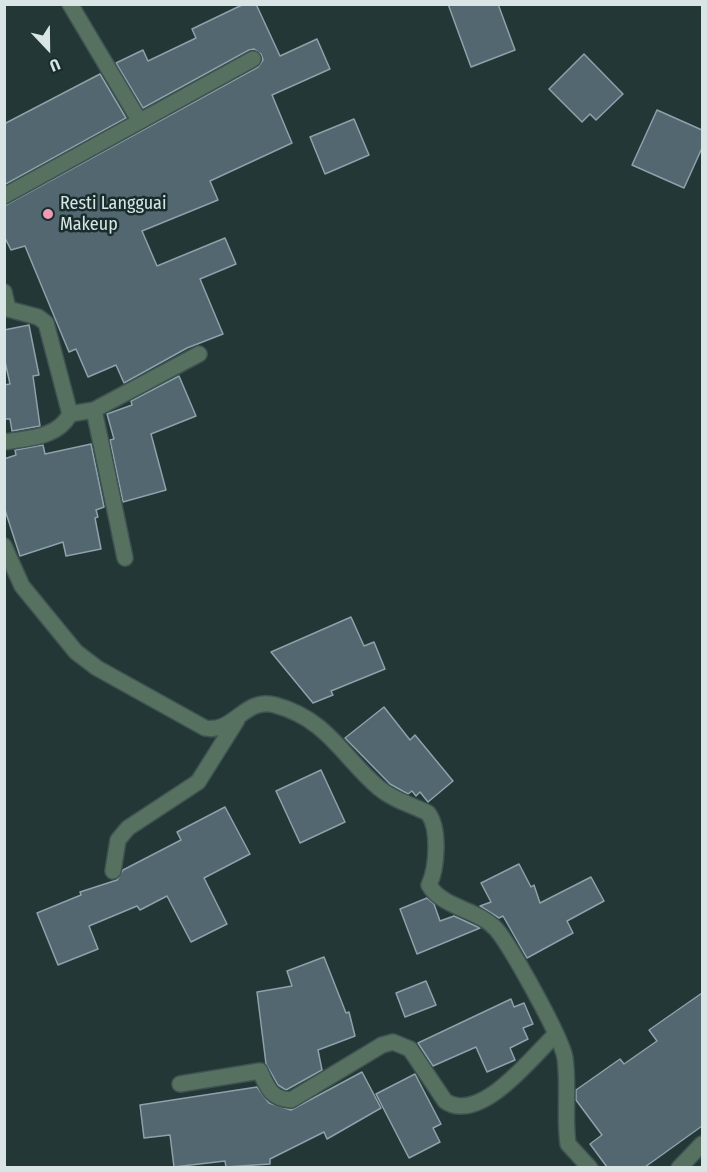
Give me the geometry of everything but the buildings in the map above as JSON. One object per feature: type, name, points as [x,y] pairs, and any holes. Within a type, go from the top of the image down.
[{"type":"street","points":[[70,4],[139,120]]},
{"type":"street","points":[[4,196],[253,59]]},
{"type":"street","points":[[4,292],[6,309],[39,317],[46,323],[70,414]]},
{"type":"street","points":[[4,442],[48,434],[61,427],[70,414],[94,410],[199,354]]},
{"type":"street","points":[[94,410],[126,558]]},
{"type":"street","points":[[4,546],[22,586],[67,642],[85,660],[205,728],[220,729],[254,705],[267,703],[307,718],[322,728],[377,787],[428,813],[433,821],[437,869],[429,885],[433,892],[486,920],[497,930],[556,1034],[564,1055],[568,1085],[568,1144],[572,1152],[590,1167]]},
{"type":"street","points":[[113,871],[118,840],[128,828],[198,782],[240,715]]},
{"type":"street","points":[[180,1084],[260,1071],[269,1091],[280,1099],[291,1100],[382,1045],[393,1042],[410,1050],[444,1101],[452,1106],[468,1107],[490,1097],[556,1034]]},
{"type":"street","points":[[679,1167],[702,1144]]},
{"type":"place","name":"Resti Langguai Makeup","points":[[48,214]]}]
